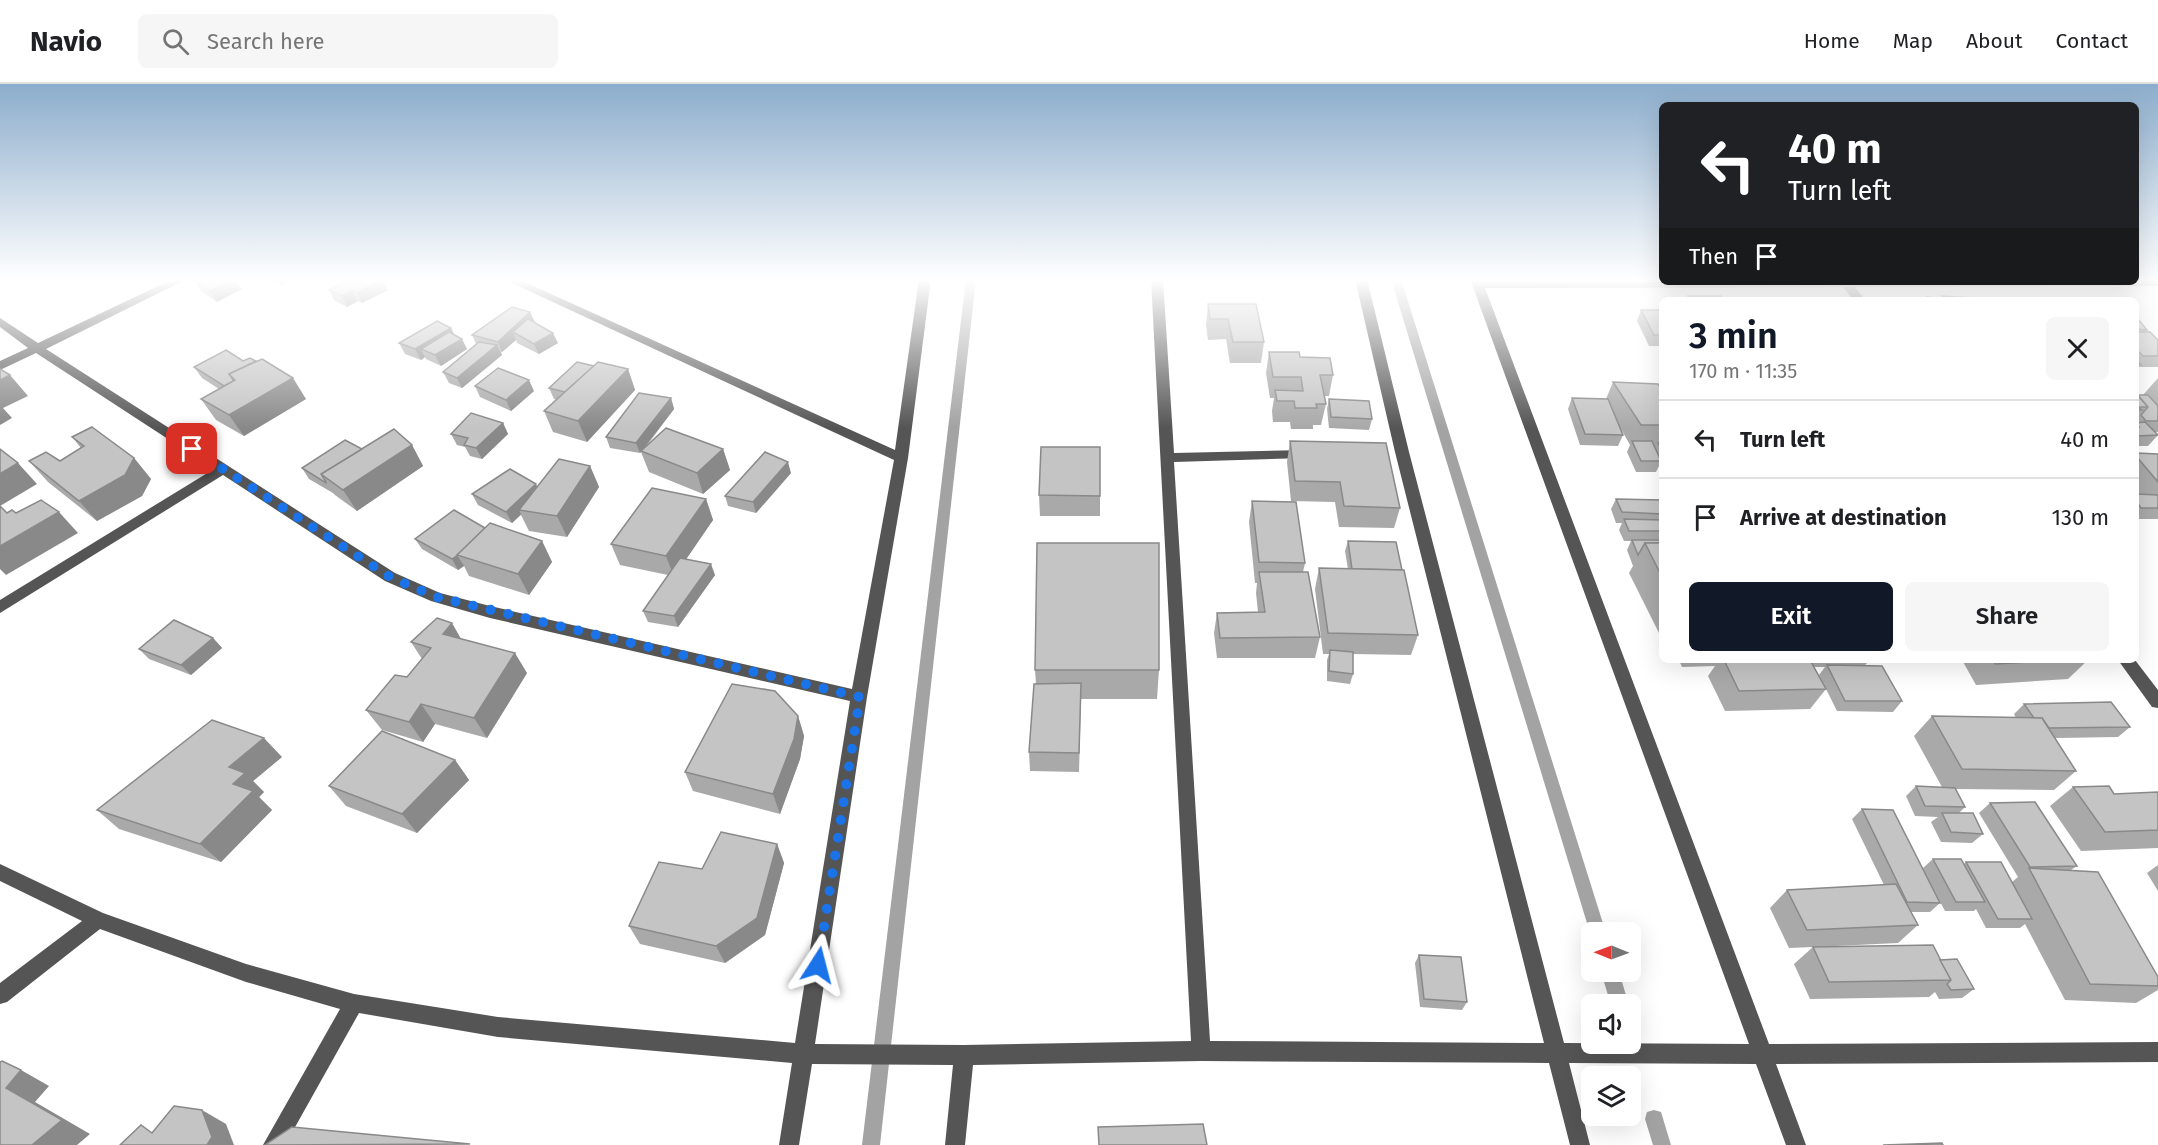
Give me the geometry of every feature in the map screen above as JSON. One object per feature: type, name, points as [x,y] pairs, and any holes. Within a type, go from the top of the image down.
[{"type":"street","points":[[10,329],[38,349],[390,577],[436,597],[860,697]]},
{"type":"street","points":[[0,366],[80,329]]},
{"type":"street","points":[[617,329],[901,458]]},
{"type":"street","points":[[789,1145],[860,697],[901,458],[919,329]]},
{"type":"street","points":[[1160,329],[1201,1051]]},
{"type":"street","points":[[1371,329],[1396,452],[1580,1145]]},
{"type":"street","points":[[1494,329],[1797,1145]]},
{"type":"street","points":[[1169,458],[1320,454]]},
{"type":"street","points":[[0,606],[224,469]]},
{"type":"street","points":[[2128,663],[2158,702]]},
{"type":"street","points":[[0,872],[98,920],[246,973],[354,1003],[498,1027],[804,1054],[964,1055],[1201,1051],[1763,1054],[2158,1052]]},
{"type":"street","points":[[0,995],[98,920]]},
{"type":"street","points":[[273,1145],[354,1003]]},
{"type":"street","points":[[955,1145],[964,1055]]},
{"type":"building","points":[[424,329],[450,329],[415,349],[399,343]]},
{"type":"building","points":[[481,329],[512,329],[498,342],[472,335]]},
{"type":"building","points":[[517,329],[545,329],[553,333],[534,344],[513,332]]},
{"type":"building","points":[[1230,329],[1261,329],[1264,342],[1233,342]]},
{"type":"building","points":[[1651,329],[1659,329],[1659,335],[1654,335]]},
{"type":"building","points":[[449,332],[462,339],[435,355],[421,349]]},
{"type":"building","points":[[2139,332],[2150,332],[2158,340],[2158,356],[2143,356],[2139,352]]},
{"type":"building","points":[[479,342],[497,345],[457,378],[443,372]]},
{"type":"building","points":[[226,350],[243,361],[250,358],[256,361],[229,374],[234,381],[224,386],[194,367]]},
{"type":"building","points":[[1269,352],[1299,352],[1300,357],[1330,358],[1333,375],[1320,375],[1326,404],[1316,404],[1317,408],[1295,408],[1294,401],[1277,401],[1275,390],[1303,391],[1301,377],[1273,377]]},
{"type":"building","points":[[262,359],[293,378],[229,415],[201,399],[235,380],[229,374]]},
{"type":"building","points":[[577,362],[594,366],[565,392],[549,388]]},
{"type":"building","points":[[598,362],[628,369],[578,421],[544,411]]},
{"type":"building","points":[[498,368],[529,380],[506,400],[475,386]]},
{"type":"building","points":[[0,369],[10,375],[0,380]]},
{"type":"building","points":[[1613,382],[1659,386],[1659,425],[1641,425]]},
{"type":"building","points":[[639,393],[671,398],[636,443],[606,437]]},
{"type":"building","points":[[2139,395],[2148,395],[2158,406],[2158,421],[2146,421],[2141,415],[2148,407]]},
{"type":"building","points":[[2139,397],[2148,407],[2139,407]]},
{"type":"building","points":[[1572,398],[1608,399],[1623,435],[1585,434]]},
{"type":"building","points":[[1329,399],[1369,401],[1372,419],[1331,417]]},
{"type":"building","points":[[471,413],[503,423],[476,448],[464,445],[468,438],[451,434]]},
{"type":"building","points":[[2145,422],[2158,435],[2139,436],[2139,423]]},
{"type":"building","points":[[92,427],[134,458],[125,475],[79,501],[29,461],[46,452],[60,461],[84,446],[72,437]]},
{"type":"building","points":[[666,428],[723,449],[697,473],[641,451]]},
{"type":"building","points":[[394,429],[412,445],[343,490],[321,474]]},
{"type":"building","points":[[345,440],[362,449],[321,474],[326,483],[302,468]]},
{"type":"building","points":[[1290,441],[1386,443],[1400,508],[1344,506],[1340,482],[1295,481]]},
{"type":"building","points":[[1632,441],[1652,441],[1659,461],[1641,461]]},
{"type":"building","points":[[1041,447],[1100,447],[1100,496],[1039,495]]},
{"type":"building","points":[[0,449],[18,463],[0,474]]},
{"type":"building","points":[[765,452],[788,462],[753,502],[725,496]]},
{"type":"building","points":[[2139,453],[2158,454],[2158,482],[2139,460]]},
{"type":"building","points":[[559,459],[590,466],[557,516],[519,510]]},
{"type":"building","points":[[510,469],[536,484],[506,512],[472,494]]},
{"type":"building","points":[[652,488],[706,499],[666,556],[611,544]]},
{"type":"building","points":[[2139,494],[2158,495],[2158,508],[2141,508]]},
{"type":"building","points":[[1616,499],[1659,500],[1659,514],[1622,512]]},
{"type":"building","points":[[41,500],[59,512],[0,546],[0,506],[7,513],[12,510],[16,513]]},
{"type":"building","points":[[1252,501],[1296,502],[1305,563],[1259,562]]},
{"type":"building","points":[[454,510],[485,528],[452,559],[415,539]]},
{"type":"building","points":[[1624,519],[1659,520],[1659,531],[1629,531]]},
{"type":"building","points":[[490,523],[542,541],[518,574],[457,555]]},
{"type":"building","points":[[1632,540],[1659,540],[1659,543],[1645,543],[1638,555]]},
{"type":"building","points":[[1348,541],[1396,542],[1402,570],[1352,569]]},
{"type":"building","points":[[1037,543],[1159,543],[1159,670],[1035,670]]},
{"type":"building","points":[[1645,543],[1659,543],[1659,571]]},
{"type":"building","points":[[680,558],[711,564],[674,616],[643,611]]},
{"type":"building","points":[[1319,568],[1404,570],[1418,635],[1328,633]]},
{"type":"building","points":[[1259,572],[1308,572],[1320,637],[1220,638],[1217,613],[1265,612]]},
{"type":"building","points":[[437,618],[452,623],[443,634],[515,653],[474,718],[421,704],[409,722],[366,710],[395,675],[407,677],[431,648],[411,642]]},
{"type":"building","points":[[174,620],[213,638],[181,665],[139,649]]},
{"type":"building","points":[[1330,650],[1353,652],[1353,674],[1329,671]]},
{"type":"building","points":[[1725,663],[1812,663],[1826,689],[1739,691]]},
{"type":"building","points":[[1827,665],[1882,666],[1902,701],[1845,701]]},
{"type":"building","points":[[1081,683],[1079,753],[1029,752],[1034,684]]},
{"type":"building","points":[[732,684],[775,691],[798,716],[794,739],[773,794],[685,772]]},
{"type":"building","points":[[2111,702],[2130,727],[2049,728],[2042,718],[2034,718],[2024,704]]},
{"type":"building","points":[[1932,716],[2042,718],[2076,771],[1962,769]]},
{"type":"building","points":[[212,720],[264,738],[229,767],[245,773],[233,784],[253,791],[200,844],[97,810]]},
{"type":"building","points":[[382,731],[455,760],[402,814],[329,786]]},
{"type":"building","points":[[1916,786],[1955,788],[1965,807],[1925,806]]},
{"type":"building","points":[[2109,786],[2114,794],[2158,792],[2158,830],[2105,832],[2073,787]]},
{"type":"building","points":[[2035,802],[2077,866],[2030,867],[1990,803]]},
{"type":"building","points":[[1862,809],[1893,810],[1940,903],[1907,902]]},
{"type":"building","points":[[1942,813],[1973,813],[1983,834],[1951,832]]},
{"type":"building","points":[[721,832],[777,844],[757,918],[716,946],[629,926],[659,862],[702,869]]},
{"type":"building","points":[[1933,859],[1961,859],[1985,902],[1956,902]]},
{"type":"building","points":[[1966,862],[2001,862],[2032,919],[1998,919]]},
{"type":"building","points":[[2029,868],[2098,872],[2158,977],[2158,986],[2090,984]]},
{"type":"building","points":[[1896,884],[1918,925],[1807,930],[1787,890]]},
{"type":"building","points":[[1933,945],[1951,980],[1829,982],[1813,947]]},
{"type":"building","points":[[1419,955],[1461,957],[1467,1002],[1424,999]]},
{"type":"building","points":[[1957,959],[1974,989],[1951,990],[1947,984],[1951,980],[1940,960]]},
{"type":"building","points":[[0,1062],[21,1070],[6,1088],[62,1120],[32,1145],[0,1145]]},
{"type":"building","points":[[174,1106],[202,1110],[212,1137],[207,1145],[120,1145],[141,1125],[152,1133]]},
{"type":"building","points":[[1203,1124],[1207,1145],[1099,1145],[1098,1127]]},
{"type":"building","points":[[292,1127],[470,1144],[265,1145]]},
{"type":"building","points":[[1942,1143],[1943,1145],[1883,1145]]},
{"type":"waterway","points":[[871,1145],[965,329]]},
{"type":"waterway","points":[[1411,329],[1595,922]]},
{"type":"waterway","points":[[1613,982],[1617,994]]},
{"type":"waterway","points":[[1654,1119],[1662,1145]]},
{"type":"route","points":[[192,449],[390,577],[436,597],[490,612],[860,697],[818,965]]}]
